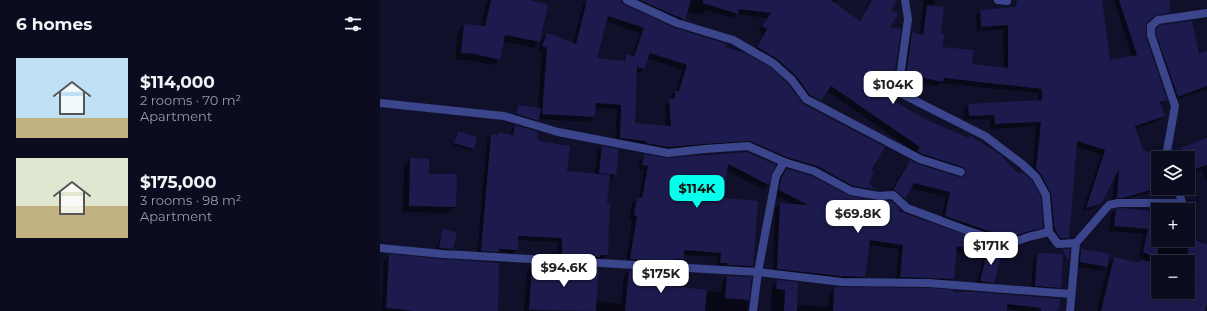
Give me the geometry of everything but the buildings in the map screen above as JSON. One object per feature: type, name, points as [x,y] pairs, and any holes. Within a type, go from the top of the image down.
[{"type":"street","points":[[627,0],[677,23],[733,40],[773,63],[792,80],[806,99],[920,159],[960,172]]},
{"type":"street","points":[[905,0],[908,19],[898,92],[985,136],[1022,164],[1036,177],[1046,195],[1049,232],[1058,244],[1076,243]]},
{"type":"street","points":[[1167,151],[1175,106],[1151,35],[1151,26],[1158,20],[1207,13]]},
{"type":"street","points":[[380,103],[504,116],[558,132],[668,153],[748,146],[784,162],[814,171],[851,191],[879,196],[893,195],[907,208],[1009,244],[1028,237],[1049,232]]},
{"type":"street","points":[[753,311],[758,272],[776,176],[784,162]]},
{"type":"street","points":[[1070,311],[1076,243],[1109,206],[1118,202],[1182,203],[1180,195]]},
{"type":"street","points":[[380,248],[443,254],[758,272],[842,282],[929,283],[1071,294]]}]
